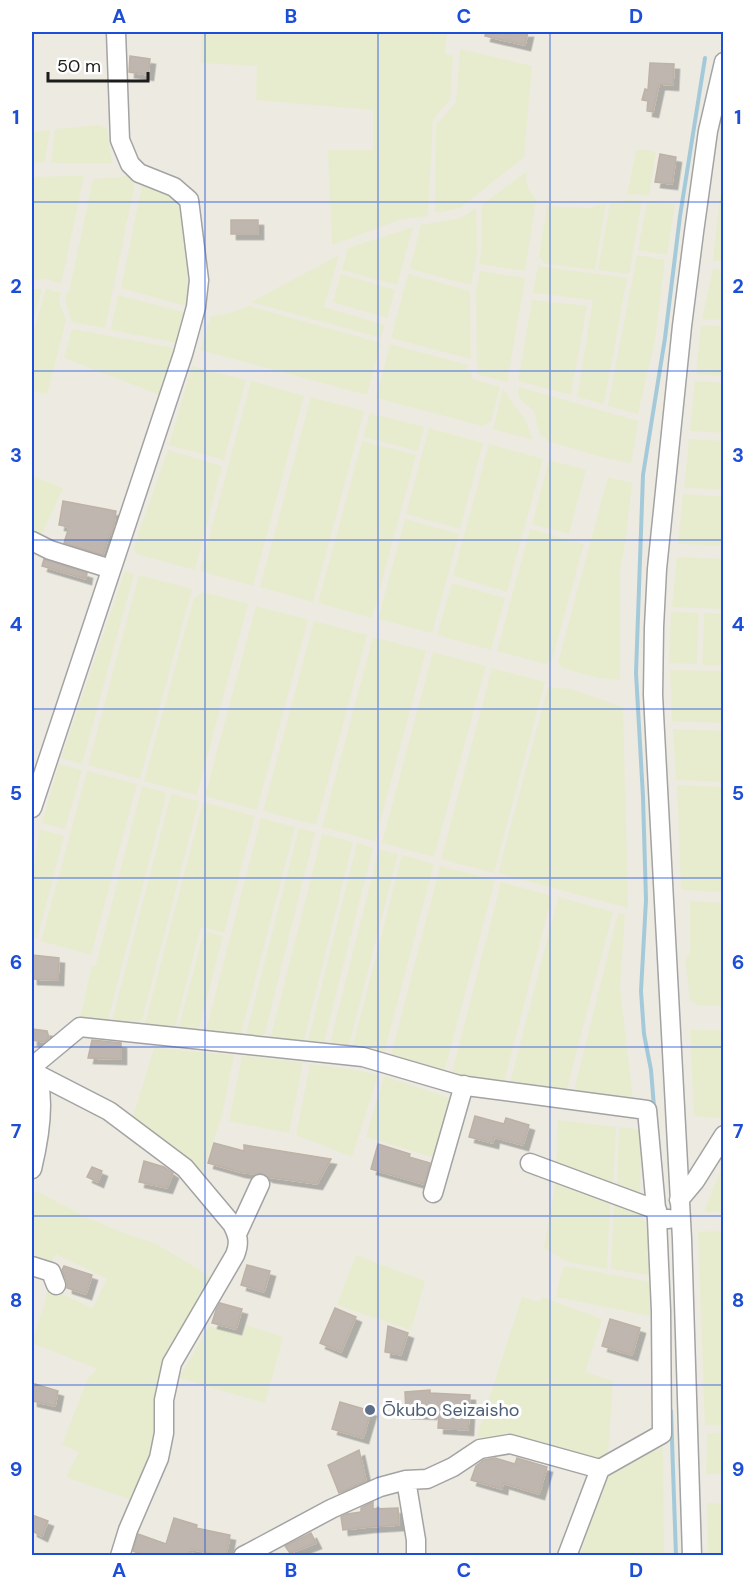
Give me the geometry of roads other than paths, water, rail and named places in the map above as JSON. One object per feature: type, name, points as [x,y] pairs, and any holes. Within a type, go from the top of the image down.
[{"type":"street","points":[[32,808],[183,354],[196,307],[199,280],[189,200],[174,187],[139,173],[130,164],[120,140],[116,32]]},
{"type":"street","points":[[679,1200],[653,695],[654,627],[657,569],[693,232],[708,131],[723,62]]},
{"type":"street","points":[[32,541],[50,550],[111,569]]},
{"type":"street","points":[[34,1068],[80,1027],[363,1057],[462,1091],[647,1110],[686,1331],[692,1556]]},
{"type":"street","points":[[32,1169],[41,1100],[34,1068]]},
{"type":"street","points":[[34,1068],[109,1111],[185,1168],[232,1224],[237,1234],[239,1246],[235,1255],[172,1363],[164,1400],[164,1433],[159,1458],[128,1530],[120,1556]]},
{"type":"street","points":[[433,1193],[462,1091]]},
{"type":"street","points":[[567,1556],[600,1469],[662,1434],[661,1311],[665,1217],[695,1181],[723,1135]]},
{"type":"street","points":[[530,1163],[665,1217]]},
{"type":"street","points":[[237,1234],[260,1184]]},
{"type":"street","points":[[32,1266],[51,1272],[56,1285]]},
{"type":"street","points":[[243,1556],[331,1509],[380,1487],[406,1480],[427,1479],[453,1467],[480,1449],[510,1444],[600,1469]]},
{"type":"street","points":[[406,1480],[416,1540],[416,1556]]},
{"type":"waterway","points":[[654,1107],[651,1070],[644,1034],[641,991],[646,900],[636,673],[643,475],[705,58]]},
{"type":"waterway","points":[[671,1411],[676,1556]]},
{"type":"place","name":"Ōkubo Seizaisho","points":[[370,1410]]}]
